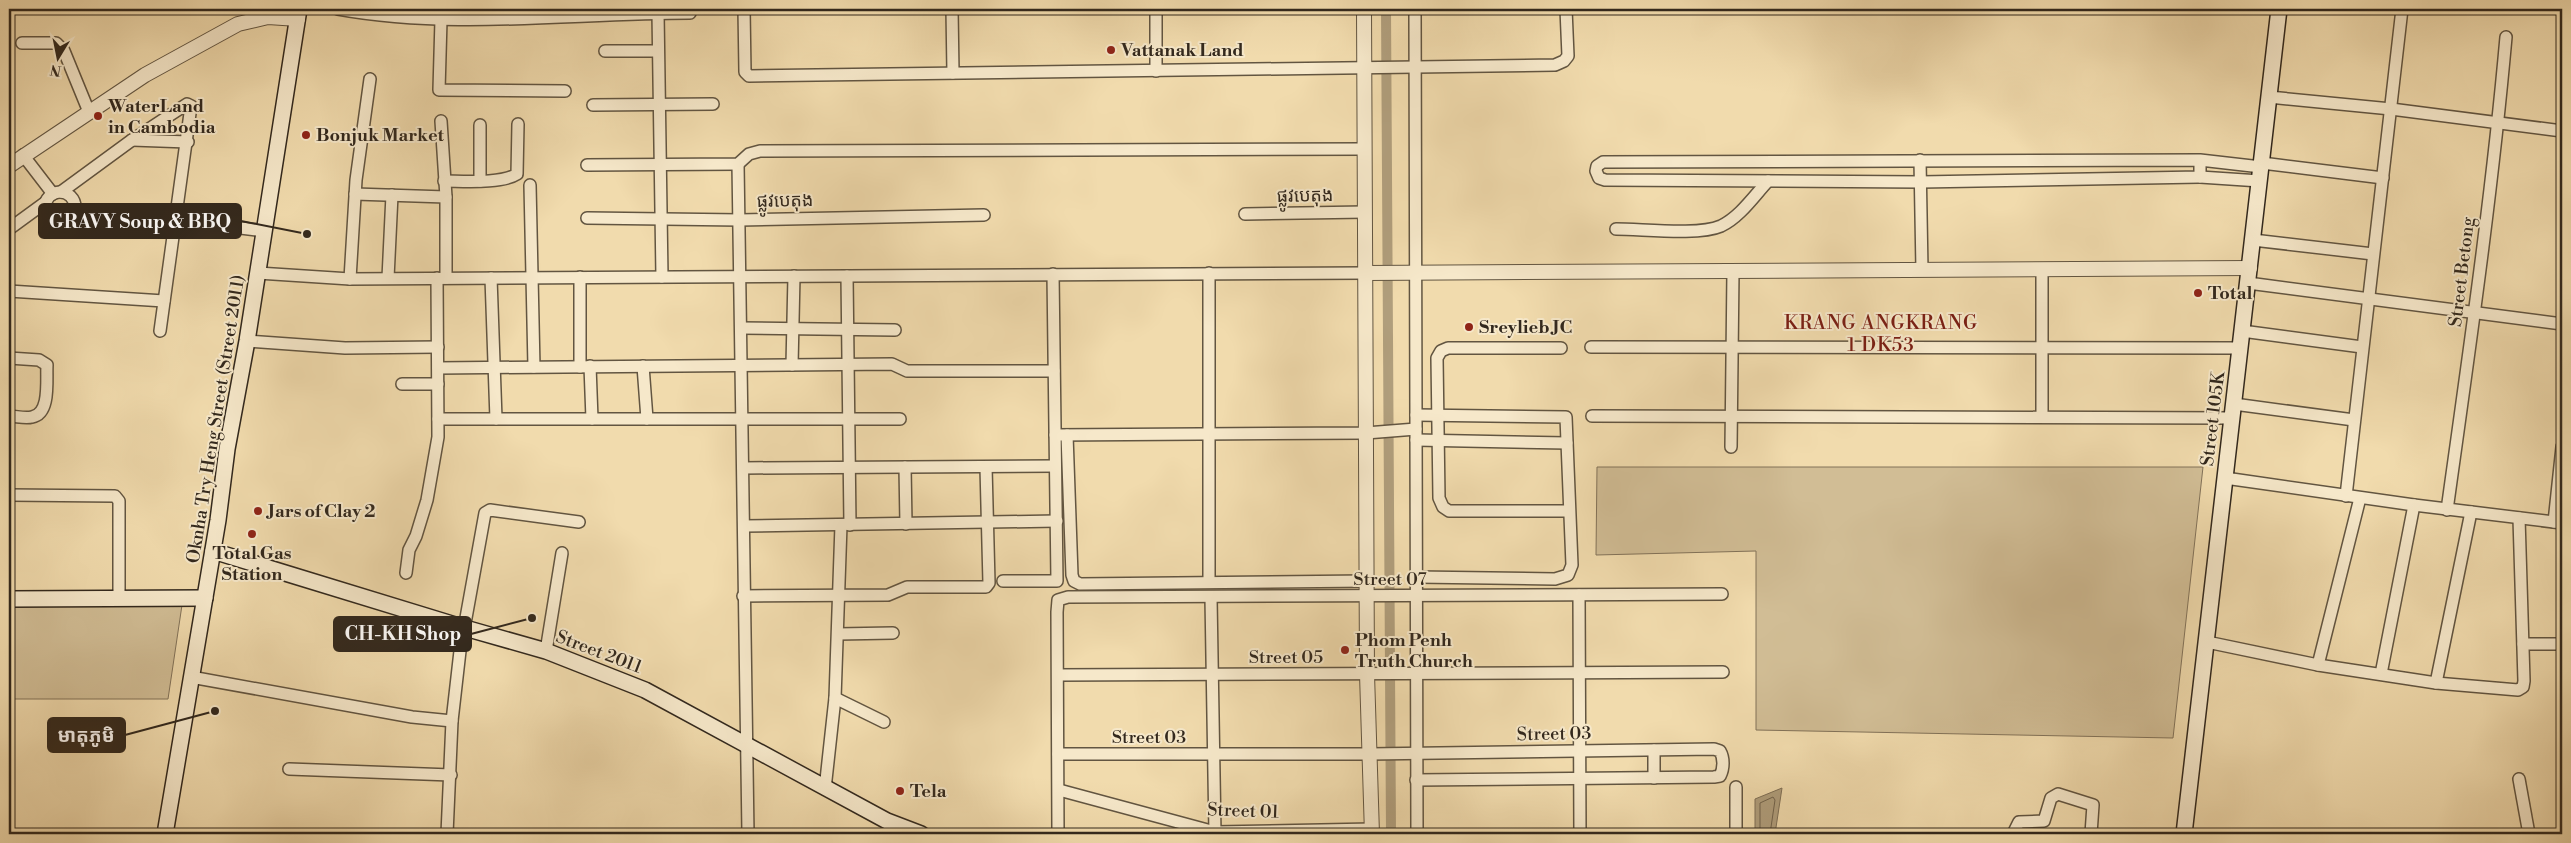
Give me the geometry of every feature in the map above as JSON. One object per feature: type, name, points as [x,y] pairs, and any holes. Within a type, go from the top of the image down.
[{"type":"main road","name":"Street 105K","points":[[2184,834],[2279,9]]},
{"type":"main road","name":"Oknha Try Heng Street (Street 2011)","points":[[165,834],[206,598],[227,449],[265,231],[298,14]]},
{"type":"main road","name":"Street 2011","points":[[213,551],[546,651],[644,690],[825,789],[887,821],[921,834]]},
{"type":"main road","points":[[9,599],[206,598]]},
{"type":"street","points":[[338,9],[365,14],[441,20],[690,13]]},
{"type":"street","points":[[744,9],[746,74],[1156,71],[1555,65],[1564,61],[1568,56],[1566,9]]},
{"type":"street","points":[[952,9],[953,73]]},
{"type":"street","points":[[1156,9],[1156,71]]},
{"type":"street","points":[[1364,9],[1368,68],[1365,212],[1371,272],[1371,432],[1367,581],[1371,596],[1372,832]]},
{"type":"street","points":[[1415,9],[1411,68],[1412,272],[1416,416],[1413,433],[1417,577],[1412,596],[1417,834]]},
{"type":"street","points":[[2346,496],[2402,9]]},
{"type":"street","points":[[658,13],[662,276]]},
{"type":"street","points":[[9,166],[145,75],[238,24],[268,16],[298,14]]},
{"type":"street","points":[[441,20],[439,90],[565,91]]},
{"type":"street","name":"Street Betong","points":[[2448,510],[2475,313],[2498,123],[2506,37]]},
{"type":"street","points":[[22,43],[56,43],[64,51],[88,112]]},
{"type":"street","points":[[605,51],[658,50]]},
{"type":"street","points":[[350,278],[355,194],[370,79]]},
{"type":"street","points":[[2269,98],[2391,109],[2562,131]]},
{"type":"street","points":[[9,229],[132,140],[188,104],[192,108],[188,142],[160,331]]},
{"type":"street","points":[[593,105],[713,104]]},
{"type":"street","points":[[406,573],[409,550],[416,536],[427,500],[438,437],[438,347],[446,197],[441,122]]},
{"type":"street","points":[[444,182],[480,181],[512,177],[517,174],[518,124]]},
{"type":"street","points":[[480,125],[480,181]]},
{"type":"street","points":[[132,140],[188,142]]},
{"type":"street","points":[[587,165],[738,164],[749,154],[760,151],[1365,149]]},
{"type":"street","points":[[23,155],[54,196],[73,199],[74,214]]},
{"type":"street","points":[[1920,160],[1922,270]]},
{"type":"street","points":[[2261,170],[2200,177],[1921,182],[1605,180],[1599,178],[1596,171],[1597,166],[1603,162],[2200,160],[2261,170],[2383,178]]},
{"type":"street","points":[[2200,160],[2200,177]]},
{"type":"street","points":[[738,164],[748,834]]},
{"type":"street","points":[[1616,229],[1706,230],[1722,225],[1737,214],[1768,180]]},
{"type":"street","points":[[530,185],[534,367]]},
{"type":"street","points":[[355,194],[446,197]]},
{"type":"street","points":[[388,278],[392,195]]},
{"type":"street","points":[[54,196],[46,212],[52,220],[62,222],[74,214],[176,220],[265,231]]},
{"type":"street","name":"ផ្លូវបេតុង","points":[[1245,214],[1365,212]]},
{"type":"street","name":"ផ្លូវបេតុង","points":[[587,218],[740,220],[984,214]]},
{"type":"street","points":[[2253,240],[2374,254]]},
{"type":"street","points":[[258,273],[350,278],[491,278],[2042,270],[2249,276],[2368,298],[2562,324]]},
{"type":"street","points":[[2042,270],[2042,417]]},
{"type":"street","points":[[1731,447],[1733,271]]},
{"type":"street","points":[[1209,581],[1210,273]]},
{"type":"street","points":[[1003,581],[1057,581],[1053,274]]},
{"type":"street","points":[[792,365],[794,276]]},
{"type":"street","points":[[825,789],[835,698],[840,596],[850,468],[847,276]]},
{"type":"street","points":[[580,277],[585,367],[592,419]]},
{"type":"street","points":[[491,278],[496,419]]},
{"type":"street","points":[[9,291],[164,301]]},
{"type":"street","points":[[741,328],[895,330]]},
{"type":"street","points":[[2242,331],[2362,347]]},
{"type":"street","points":[[247,341],[345,348],[438,347]]},
{"type":"street","points":[[1591,347],[2241,348]]},
{"type":"street","points":[[1561,348],[1448,348],[1441,351],[1437,358],[1439,498],[1443,506],[1449,511],[1568,511]]},
{"type":"street","points":[[9,358],[39,360],[47,365],[45,406],[40,414],[32,417],[9,416]]},
{"type":"street","points":[[438,368],[892,364],[906,371],[1054,371]]},
{"type":"street","points":[[643,366],[647,419]]},
{"type":"street","points":[[402,384],[438,384]]},
{"type":"street","points":[[1592,416],[2042,417],[2233,411],[2354,420]]},
{"type":"street","points":[[1416,416],[1562,416],[1566,420],[1568,511],[1572,565],[1568,575],[1555,578],[1417,577]]},
{"type":"street","points":[[438,419],[900,419]]},
{"type":"street","points":[[1055,435],[1371,432],[1413,433],[1438,441],[1567,442]]},
{"type":"street","points":[[1067,435],[1072,575],[1074,581],[1080,584],[1209,581],[1367,581]]},
{"type":"street","points":[[2226,478],[2448,510],[2558,522],[2562,447]]},
{"type":"street","points":[[743,468],[1055,466]]},
{"type":"street","points":[[905,467],[906,524]]},
{"type":"street","points":[[743,596],[888,595],[907,587],[986,587],[989,583],[986,467]]},
{"type":"street","points":[[9,495],[115,496],[119,502],[119,599]]},
{"type":"street","points":[[2318,664],[2360,498]]},
{"type":"street","points":[[2381,674],[2414,505]]},
{"type":"street","points":[[447,834],[452,721],[465,628],[486,512],[580,522]]},
{"type":"street","points":[[2436,683],[2471,512]]},
{"type":"street","points":[[2207,642],[2318,664],[2436,683],[2518,690],[2523,687],[2524,681],[2519,518]]},
{"type":"street","points":[[744,526],[987,524],[1056,521]]},
{"type":"street","points":[[546,651],[562,553]]},
{"type":"street","name":"Street 07","points":[[1058,675],[1058,600],[1068,597],[1211,598],[1722,594]]},
{"type":"street","points":[[1579,595],[1580,834]]},
{"type":"street","points":[[1211,598],[1215,833]]},
{"type":"street","points":[[838,634],[893,633]]},
{"type":"street","points":[[2523,644],[2562,644]]},
{"type":"street","name":"Street 05","points":[[1058,675],[1724,672]]},
{"type":"street","points":[[1058,675],[1058,834]]},
{"type":"street","points":[[191,677],[412,717],[452,721]]},
{"type":"street","points":[[835,698],[884,722]]},
{"type":"street","name":"Street 03","points":[[1058,754],[1415,754],[1714,749],[1720,751],[1723,763],[1720,776],[1714,777],[1416,780]]},
{"type":"street","points":[[1654,750],[1654,778]]},
{"type":"street","points":[[289,769],[451,775]]},
{"type":"street","points":[[2520,779],[2529,834]]},
{"type":"street","points":[[1736,787],[1736,834]]},
{"type":"street","name":"Street 01","points":[[1059,790],[1215,833],[1372,832]]},
{"type":"street","points":[[2013,834],[2019,822],[2044,821],[2051,798],[2058,794],[2093,805],[2091,834]]},
{"type":"shaded area","points":[[1597,467],[2203,467],[2173,738],[1756,730],[1756,551],[1596,555]]},
{"type":"shaded area","points":[[9,605],[182,605],[168,699],[9,699]]},
{"type":"water","points":[[1782,788],[1775,834],[1755,833],[1755,799]]},
{"type":"waterway","points":[[1386,9],[1391,834]]},
{"type":"place","name":"Vattanak Land","points":[[1111,50]]},
{"type":"place","name":"WaterLand in Cambodia","points":[[98,116]]},
{"type":"place","name":"Bonjuk Market","points":[[306,135]]},
{"type":"place","name":"GRAVY Soup & BBQ","points":[[307,234]]},
{"type":"place","name":"Total","points":[[2198,293]]},
{"type":"place","name":"Sreylieb JC","points":[[1469,327]]},
{"type":"place","name":"Jars of Clay 2","points":[[258,511]]},
{"type":"place","name":"Total Gas Station","points":[[252,534]]},
{"type":"place","name":"CH-KH Shop","points":[[532,618]]},
{"type":"place","name":"Phom Penh Truth Church","points":[[1345,650]]},
{"type":"place","name":"មាតុភូមិ","points":[[215,711]]},
{"type":"place","name":"Tela","points":[[900,791]]},
{"type":"district","name":"KRANG ANGKRANG 1 DK53","points":[[1881,334]]}]
